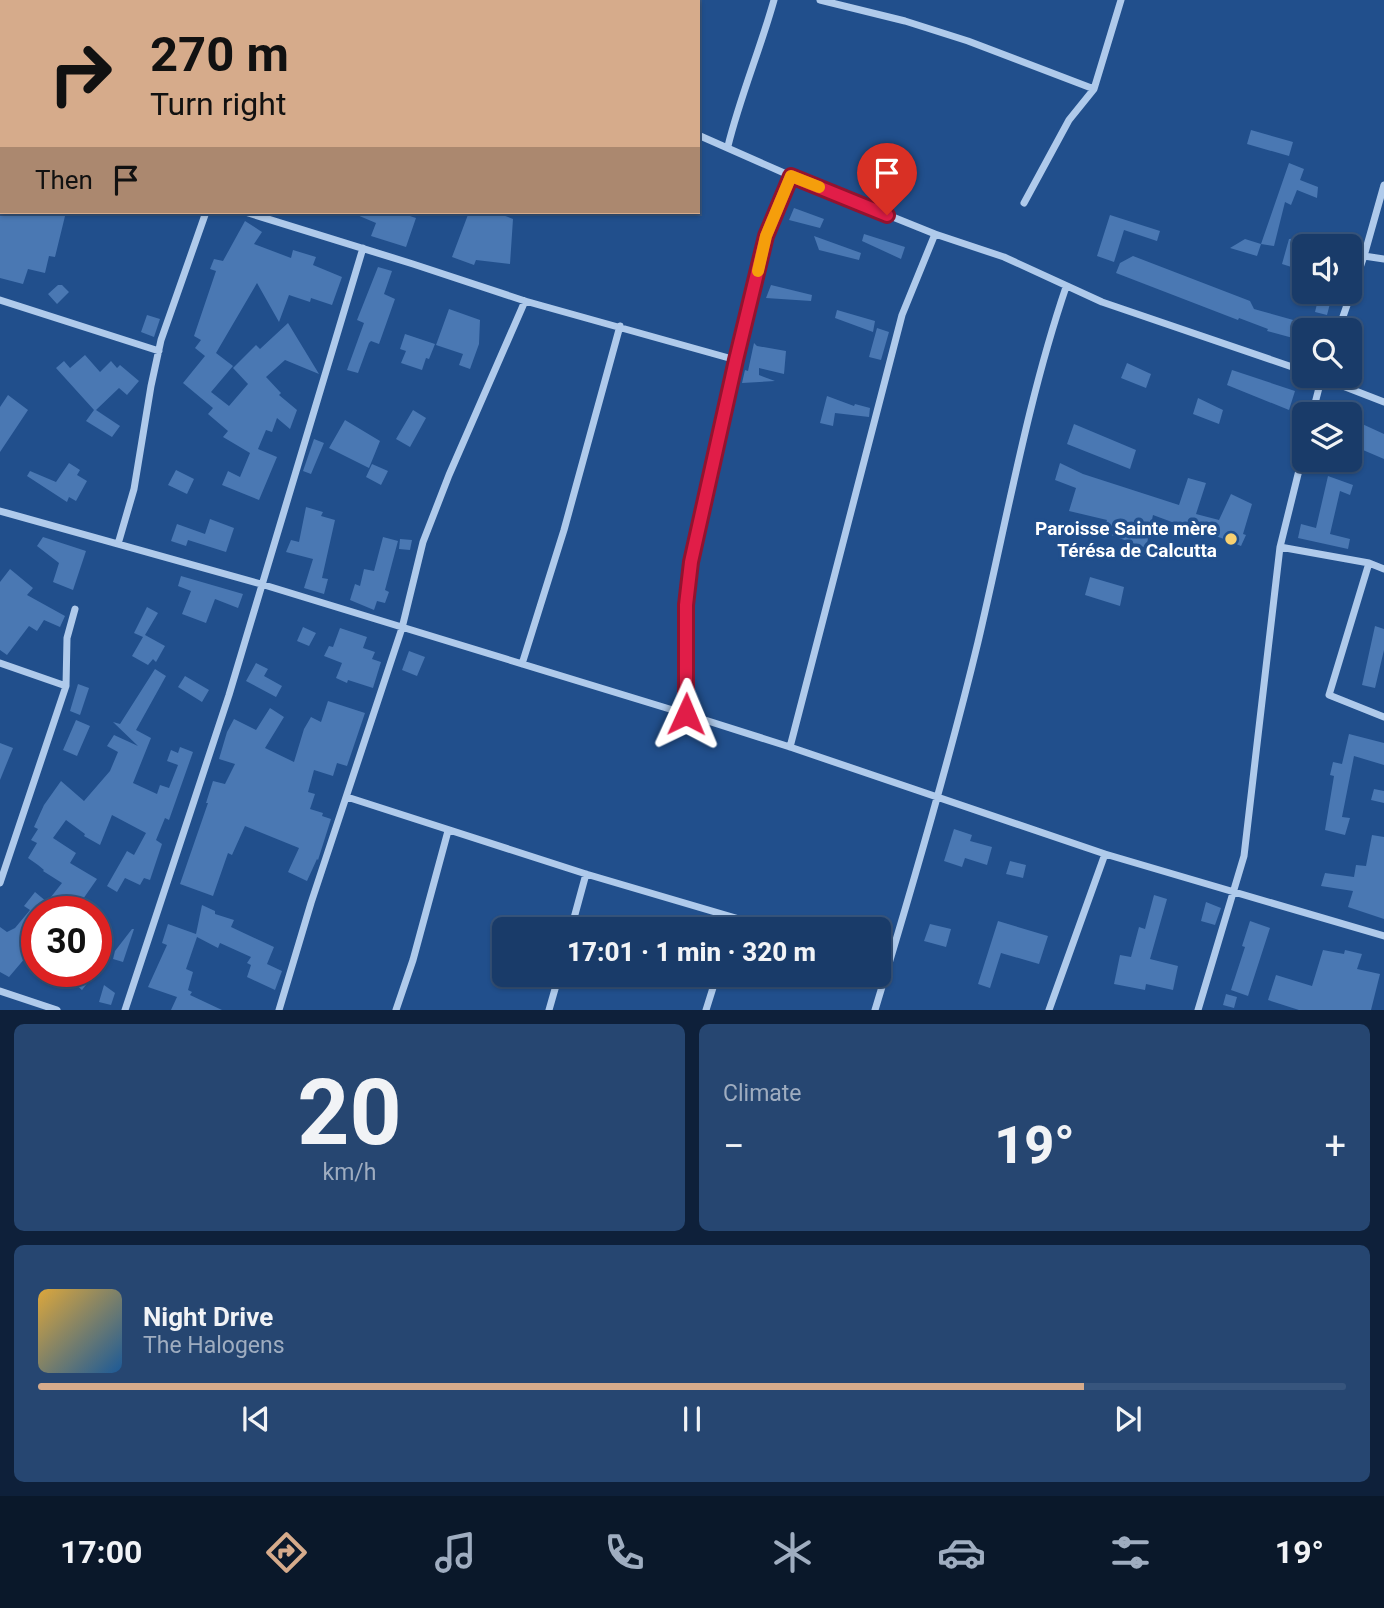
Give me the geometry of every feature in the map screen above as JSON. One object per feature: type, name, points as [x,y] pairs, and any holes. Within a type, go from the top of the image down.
[{"type":"street","points":[[728,146],[738,106],[774,0]]},
{"type":"street","points":[[820,0],[930,29],[1094,89]]},
{"type":"street","points":[[1024,203],[1069,120],[1094,89],[1121,0]]},
{"type":"street","points":[[700,136],[935,234],[1004,257],[1066,288],[1292,368]]},
{"type":"street","points":[[686,714],[687,588],[736,360],[766,236],[791,176]]},
{"type":"street","points":[[1343,318],[1384,185]]},
{"type":"street","points":[[118,544],[134,489],[159,351],[205,214]]},
{"type":"street","points":[[252,214],[525,301],[736,360]]},
{"type":"street","points":[[790,747],[902,315],[935,234]]},
{"type":"street","points":[[125,1010],[229,695],[363,248]]},
{"type":"street","points":[[1364,256],[1384,260]]},
{"type":"street","points":[[891,956],[977,645],[1045,356],[1066,288]]},
{"type":"street","points":[[0,300],[159,351]]},
{"type":"street","points":[[279,1010],[401,628],[423,542],[449,475],[525,301]]},
{"type":"street","points":[[522,664],[564,530],[620,326]]},
{"type":"street","points":[[1348,388],[1384,402]]},
{"type":"street","points":[[1198,1010],[1244,856],[1280,547],[1299,472]]},
{"type":"street","points":[[0,511],[261,584],[686,714],[1105,854],[1384,936]]},
{"type":"street","points":[[1280,547],[1384,569]]},
{"type":"street","points":[[1369,564],[1329,695],[1384,717]]},
{"type":"street","points":[[0,883],[66,686],[67,638],[75,609]]},
{"type":"street","points":[[0,663],[66,686]]},
{"type":"street","points":[[347,797],[448,831],[731,917]]},
{"type":"street","points":[[396,1010],[413,960],[448,831]]},
{"type":"street","points":[[1049,1010],[1105,854]]},
{"type":"street","points":[[574,917],[586,874]]},
{"type":"street","points":[[549,1010],[556,987]]},
{"type":"street","points":[[706,1010],[713,987]]},
{"type":"street","points":[[875,1010],[882,987]]},
{"type":"street","points":[[0,991],[57,1010]]},
{"type":"building","points":[[1251,130],[1293,142],[1289,156],[1247,144]]},
{"type":"building","points":[[1289,163],[1304,169],[1300,180],[1318,187],[1317,198],[1297,190],[1291,205],[1285,202],[1274,246],[1261,244]]},
{"type":"building","points":[[794,208],[824,219],[820,228],[789,220]]},
{"type":"building","points":[[0,214],[66,214],[55,257],[49,256],[45,273],[28,269],[23,284],[0,278]]},
{"type":"building","points":[[355,214],[404,214],[416,218],[406,247],[371,236],[376,223]]},
{"type":"building","points":[[468,214],[500,214],[513,219],[510,264],[476,260],[474,265],[452,257]]},
{"type":"building","points":[[1110,215],[1160,231],[1157,241],[1124,230],[1114,262],[1097,256]]},
{"type":"building","points":[[245,221],[262,232],[254,244],[291,258],[293,250],[316,257],[313,265],[342,277],[332,305],[289,295],[279,322],[257,283],[216,353],[233,366],[211,392],[229,406],[248,384],[233,368],[256,345],[260,349],[288,323],[319,374],[285,360],[266,377],[281,393],[279,395],[297,410],[290,429],[277,418],[272,432],[266,430],[258,449],[277,457],[259,500],[222,485],[228,471],[240,477],[250,453],[223,437],[228,431],[208,414],[213,408],[183,383],[205,356],[195,348],[201,340],[194,336],[216,271],[210,269],[214,259],[223,261]]},
{"type":"building","points":[[864,234],[905,247],[901,259],[862,241]]},
{"type":"building","points":[[814,236],[861,253],[859,260],[819,250]]},
{"type":"building","points":[[1245,239],[1261,244],[1257,256],[1230,248]]},
{"type":"building","points":[[1289,239],[1292,239],[1292,267],[1282,264]]},
{"type":"building","points":[[1133,256],[1250,301],[1254,309],[1292,320],[1292,338],[1267,331],[1268,329],[1116,273],[1120,263]]},
{"type":"building","points":[[378,267],[392,271],[384,294],[395,299],[379,344],[371,341],[369,343],[358,373],[347,370],[364,323],[357,320]]},
{"type":"building","points":[[58,285],[62,285],[69,292],[57,304],[48,294]]},
{"type":"building","points":[[771,285],[812,295],[811,301],[766,298]]},
{"type":"building","points":[[1317,304],[1330,304],[1327,315],[1315,312]]},
{"type":"building","points":[[449,309],[480,320],[479,344],[470,369],[459,365],[463,354],[436,345]]},
{"type":"building","points":[[837,310],[875,321],[873,332],[835,318]]},
{"type":"building","points":[[147,315],[160,319],[154,337],[141,332]]},
{"type":"building","points":[[877,328],[889,332],[881,360],[869,357]]},
{"type":"building","points":[[405,334],[435,344],[422,370],[401,363],[406,351],[400,349]]},
{"type":"building","points":[[754,343],[757,346],[786,351],[784,374],[759,368],[759,375],[775,381],[742,383],[745,370],[748,371]]},
{"type":"building","points":[[85,355],[100,372],[111,361],[117,368],[120,365],[139,381],[127,395],[119,388],[96,410],[120,426],[112,437],[86,421],[94,410],[56,368],[64,361],[70,368]]},
{"type":"building","points":[[1127,363],[1151,374],[1146,388],[1121,378]]},
{"type":"building","points":[[1232,370],[1295,391],[1289,410],[1227,385]]},
{"type":"building","points":[[8,395],[28,410],[0,452],[0,407]]},
{"type":"building","points":[[827,396],[854,406],[855,404],[870,408],[869,417],[835,413],[833,426],[820,423]]},
{"type":"building","points":[[1198,398],[1223,410],[1219,424],[1193,414]]},
{"type":"building","points":[[413,410],[426,418],[410,447],[396,439]]},
{"type":"building","points":[[345,420],[380,441],[369,468],[329,448]]},
{"type":"building","points":[[1074,424],[1136,450],[1130,469],[1067,444]]},
{"type":"building","points":[[1362,424],[1384,434],[1384,459],[1362,450]]},
{"type":"building","points":[[314,439],[324,443],[311,474],[303,471]]},
{"type":"building","points":[[69,463],[80,470],[77,475],[87,481],[76,501],[69,497],[67,502],[27,476],[30,471],[56,482]]},
{"type":"building","points":[[1060,463],[1083,474],[1179,505],[1188,478],[1206,483],[1196,514],[1219,520],[1231,494],[1252,504],[1243,534],[1246,535],[1241,546],[1189,525],[1188,528],[1153,515],[1146,548],[1103,532],[1107,520],[1069,511],[1076,488],[1055,480]]},
{"type":"building","points":[[372,464],[388,471],[381,485],[366,477]]},
{"type":"building","points":[[176,470],[194,479],[187,494],[168,485]]},
{"type":"building","points":[[1328,476],[1353,485],[1350,495],[1340,491],[1330,534],[1350,539],[1348,549],[1298,538],[1301,524],[1316,528]]},
{"type":"building","points":[[306,507],[323,512],[321,516],[335,520],[322,578],[328,579],[324,594],[304,588],[313,559],[286,552],[291,540],[299,542]]},
{"type":"building","points":[[210,519],[234,528],[226,552],[188,540],[186,546],[171,541],[177,524],[205,534]]},
{"type":"building","points":[[43,537],[86,551],[73,590],[53,582],[59,563],[37,546]]},
{"type":"building","points":[[383,537],[398,541],[385,590],[389,592],[385,603],[377,601],[374,610],[350,600],[355,584],[360,586],[364,569],[374,571]]},
{"type":"building","points":[[400,539],[412,540],[410,550],[399,549]]},
{"type":"building","points":[[10,569],[33,588],[27,595],[65,616],[60,627],[44,620],[37,631],[29,626],[7,655],[0,650],[0,582]]},
{"type":"building","points":[[181,576],[243,594],[238,608],[215,599],[206,623],[182,614],[191,591],[178,586]]},
{"type":"building","points":[[1090,577],[1124,587],[1120,606],[1085,595]]},
{"type":"building","points":[[147,607],[158,613],[145,635],[165,646],[156,662],[153,659],[148,665],[132,656],[143,637],[134,633]]},
{"type":"building","points":[[1375,626],[1384,629],[1384,650],[1375,688],[1362,685]]},
{"type":"building","points":[[303,627],[316,633],[309,646],[297,641]]},
{"type":"building","points":[[340,628],[367,637],[363,648],[375,652],[372,659],[381,662],[373,688],[336,678],[342,663],[324,656],[329,646],[333,647]]},
{"type":"building","points":[[409,651],[425,657],[417,676],[402,670]]},
{"type":"building","points":[[256,663],[268,669],[264,676],[282,686],[276,697],[246,681]]},
{"type":"building","points":[[155,669],[166,676],[136,730],[151,738],[133,783],[157,794],[160,785],[169,788],[178,765],[167,761],[171,750],[178,753],[180,747],[193,752],[169,820],[165,818],[156,840],[162,844],[150,880],[144,878],[140,885],[125,878],[117,892],[107,886],[127,851],[134,855],[146,833],[112,815],[100,845],[84,836],[85,834],[66,820],[53,838],[76,853],[70,863],[97,879],[85,896],[52,896],[62,883],[28,858],[37,843],[31,840],[38,829],[34,827],[44,805],[61,781],[84,801],[110,771],[118,752],[107,746],[114,735],[138,746],[113,722],[120,724]]},
{"type":"building","points":[[185,676],[209,690],[202,702],[178,687]]},
{"type":"building","points":[[78,684],[89,688],[80,715],[70,711]]},
{"type":"building","points":[[328,701],[365,713],[347,766],[337,763],[333,776],[314,770],[308,792],[315,794],[310,809],[331,819],[318,860],[307,881],[288,872],[299,848],[245,826],[232,855],[228,853],[213,896],[180,884],[213,781],[225,784],[235,764],[219,759],[234,719],[256,730],[270,708],[284,717],[265,748],[294,762],[304,729],[311,717],[321,722]]},
{"type":"building","points":[[76,720],[90,726],[77,756],[63,750]]},
{"type":"building","points":[[1349,734],[1384,743],[1384,765],[1354,756],[1342,817],[1350,818],[1345,835],[1325,830],[1334,776],[1330,775],[1333,762],[1342,764]]},
{"type":"building","points":[[0,743],[13,748],[0,780]]},
{"type":"building","points":[[1374,789],[1384,791],[1384,803],[1371,800]]},
{"type":"building","points":[[954,829],[972,835],[970,841],[992,847],[987,865],[965,858],[962,867],[944,861]]},
{"type":"building","points":[[1372,835],[1384,837],[1384,919],[1348,907],[1353,891],[1321,886],[1325,873],[1354,877],[1356,865],[1366,866]]},
{"type":"building","points":[[1010,861],[1026,865],[1023,878],[1006,874]]},
{"type":"building","points":[[1154,895],[1167,899],[1150,959],[1178,966],[1173,990],[1146,984],[1145,990],[1114,984],[1120,955],[1131,957],[1139,927],[1145,929]]},
{"type":"building","points":[[1206,902],[1221,908],[1215,925],[1201,921]]},
{"type":"building","points":[[202,905],[215,911],[215,914],[234,920],[231,927],[274,947],[267,964],[282,971],[275,990],[247,977],[251,965],[247,963],[251,957],[220,943],[218,948],[197,937],[186,969],[193,972],[188,990],[192,992],[190,995],[222,1010],[171,1010],[177,997],[148,987],[167,945],[162,943],[168,924],[196,934]]},
{"type":"building","points":[[21,921],[21,963],[9,977],[0,972],[0,927],[7,932]]},
{"type":"building","points":[[998,921],[1048,936],[1039,964],[1001,953],[990,988],[978,984]]},
{"type":"building","points":[[1250,921],[1270,928],[1248,996],[1231,990]]},
{"type":"building","points":[[930,924],[951,929],[946,947],[924,941]]},
{"type":"building","points":[[132,929],[123,962],[113,959],[115,951]]},
{"type":"building","points":[[1323,950],[1344,954],[1345,950],[1362,954],[1357,969],[1380,974],[1371,1010],[1299,1010],[1268,1000],[1276,975],[1312,986]]},
{"type":"building","points":[[103,987],[115,993],[111,1005],[99,1002]]},
{"type":"building","points":[[1226,994],[1237,997],[1234,1008],[1223,1005]]},
{"type":"slow traffic","points":[[758,271],[766,236],[791,176],[819,187]]},
{"type":"place","name":"Paroisse Sainte mère Térésa de Calcutta","points":[[1231,539]]},
{"type":"route","points":[[686,714],[686,605],[691,562],[736,360],[766,236],[774,216],[791,176],[887,215]]}]
